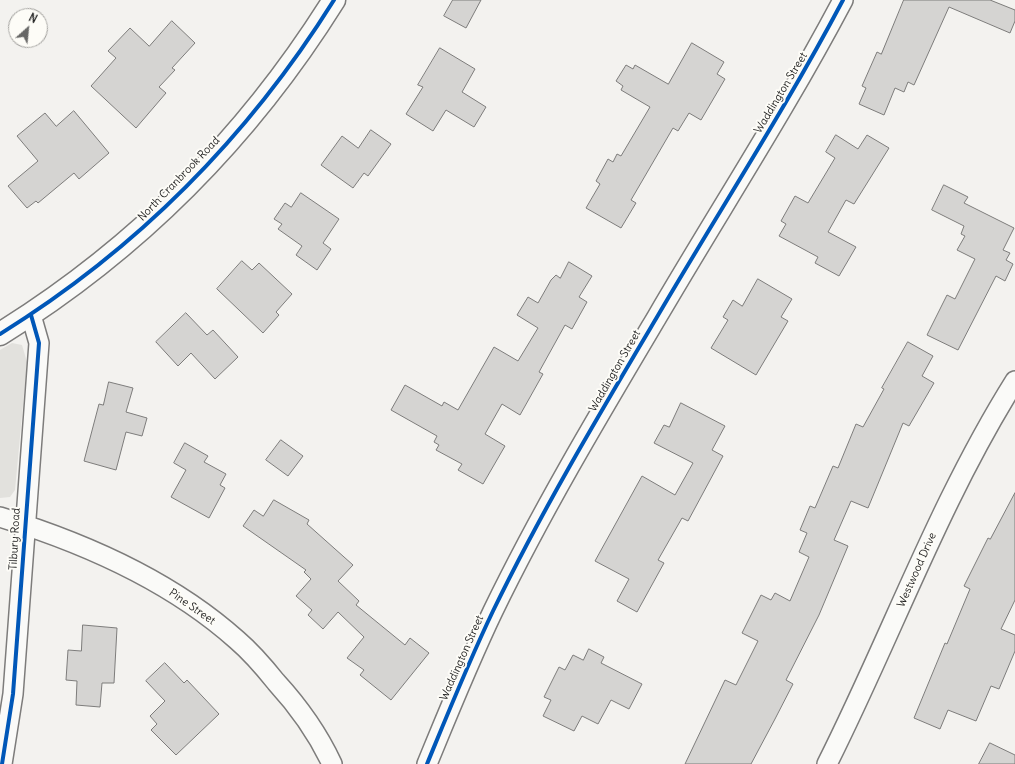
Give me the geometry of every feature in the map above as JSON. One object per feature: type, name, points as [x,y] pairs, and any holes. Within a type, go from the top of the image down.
[{"type":"street","name":"North Cranbrook Road","points":[[0,334],[31,315],[118,251],[190,184],[236,133],[278,81],[334,0]]},
{"type":"street","name":"Waddington Street","points":[[427,764],[493,611],[541,520],[657,316],[792,93],[844,0]]},
{"type":"street","name":"Tilbury Road","points":[[2,764],[13,694],[39,343],[31,315]]},
{"type":"street","name":"Westwood Drive","points":[[828,764],[936,527],[998,408],[1015,381]]},
{"type":"street","name":"Pine Street","points":[[0,517],[76,543],[140,572],[189,603],[237,640],[290,697],[311,726],[332,764]]},
{"type":"shaded area","points":[[12,343],[22,345],[27,362],[15,490],[10,497],[0,498],[0,350]]},
{"type":"building","points":[[453,0],[481,0],[466,28],[444,16]]},
{"type":"building","points":[[904,0],[990,0],[1015,10],[1015,21],[1010,33],[949,7],[914,85],[908,82],[904,92],[895,88],[884,115],[859,104],[866,88],[862,86],[877,52],[881,54]]},
{"type":"building","points":[[172,21],[195,43],[172,68],[175,70],[159,87],[166,93],[136,128],[91,86],[116,58],[108,51],[130,28],[149,46]]},
{"type":"building","points":[[692,43],[724,62],[717,74],[725,79],[701,120],[689,113],[678,131],[673,128],[631,200],[636,203],[621,228],[586,208],[600,184],[596,181],[608,159],[613,162],[617,154],[621,156],[650,107],[621,90],[623,86],[616,81],[626,65],[633,69],[635,65],[668,84]]},
{"type":"building","points":[[440,48],[475,69],[462,92],[486,107],[474,127],[446,110],[433,131],[406,114],[423,87],[418,85]]},
{"type":"building","points":[[74,111],[109,153],[79,179],[74,173],[38,203],[36,201],[27,208],[8,186],[38,161],[17,136],[45,113],[56,126]]},
{"type":"building","points":[[371,130],[391,144],[368,176],[364,173],[353,188],[321,165],[342,136],[358,148]]},
{"type":"building","points":[[836,135],[858,149],[867,135],[889,148],[854,204],[846,200],[828,232],[856,247],[839,276],[815,263],[818,257],[779,236],[786,224],[781,221],[795,196],[808,203],[835,158],[826,152]]},
{"type":"building","points":[[944,185],[968,197],[964,203],[1014,228],[1003,250],[1010,253],[1006,260],[1013,264],[1005,281],[996,276],[958,350],[927,335],[947,295],[955,299],[975,259],[957,250],[965,236],[961,234],[964,226],[932,210]]},
{"type":"building","points":[[301,193],[339,219],[323,243],[331,249],[317,270],[296,255],[302,246],[278,229],[282,224],[274,219],[285,203],[291,207]]},
{"type":"building","points":[[242,261],[252,270],[259,263],[292,294],[276,312],[279,315],[263,333],[217,289]]},
{"type":"building","points":[[569,262],[592,276],[579,297],[587,302],[572,329],[565,325],[539,372],[543,374],[520,415],[502,404],[485,434],[505,446],[483,484],[458,470],[462,464],[436,450],[439,445],[434,442],[437,436],[391,410],[405,385],[442,406],[444,402],[458,410],[494,347],[518,361],[538,328],[517,315],[528,297],[538,303],[551,280],[556,275],[560,278]]},
{"type":"building","points":[[758,279],[792,299],[781,317],[788,321],[756,375],[711,348],[728,320],[723,317],[733,300],[742,306]]},
{"type":"building","points":[[186,313],[207,335],[213,330],[238,357],[215,379],[191,353],[178,366],[156,342]]},
{"type":"building","points":[[908,342],[933,356],[922,376],[934,383],[909,426],[903,423],[868,508],[851,501],[834,540],[848,546],[819,615],[786,680],[793,684],[775,719],[751,764],[685,764],[725,680],[736,685],[758,641],[742,633],[761,595],[771,600],[775,593],[790,601],[809,557],[799,552],[807,533],[800,530],[810,506],[815,508],[833,466],[838,468],[856,424],[863,427],[884,389],[882,388]]},
{"type":"building","points":[[109,382],[133,388],[126,412],[147,418],[142,436],[126,432],[116,470],[84,461],[99,404],[103,405]]},
{"type":"building","points":[[681,403],[725,426],[712,450],[723,456],[688,521],[682,518],[658,560],[664,563],[637,612],[617,601],[629,579],[595,561],[642,476],[675,495],[693,463],[654,443],[664,425],[669,427]]},
{"type":"building","points":[[281,440],[303,456],[288,476],[266,460]]},
{"type":"building","points":[[185,443],[208,456],[204,462],[226,474],[220,485],[225,488],[209,518],[171,497],[186,470],[174,463]]},
{"type":"building","points":[[1015,493],[1015,600],[1001,629],[1015,635],[1015,651],[999,689],[991,686],[976,721],[948,710],[940,729],[914,718],[945,643],[947,644],[970,589],[964,586],[988,538],[990,539]]},
{"type":"building","points":[[274,500],[309,520],[307,524],[353,565],[338,581],[359,601],[356,605],[405,645],[410,638],[429,653],[391,700],[360,675],[364,670],[347,658],[364,637],[338,612],[323,629],[308,615],[312,610],[296,596],[311,579],[304,572],[306,570],[243,526],[254,510],[263,516]]},
{"type":"building","points":[[83,625],[117,628],[114,683],[102,683],[100,707],[76,705],[77,681],[66,680],[68,650],[81,651]]},
{"type":"building","points":[[589,649],[604,657],[601,663],[642,684],[629,709],[611,700],[598,724],[582,716],[574,731],[543,716],[551,700],[544,697],[559,667],[565,670],[573,655],[583,660]]},
{"type":"building","points":[[165,663],[184,683],[187,680],[219,714],[176,755],[151,730],[157,724],[150,716],[165,701],[146,681]]},
{"type":"building","points":[[990,743],[1015,755],[1015,764],[979,764]]},
{"type":"cycle path","points":[[0,334],[50,301],[98,265],[143,227],[186,186],[227,143],[265,98],[301,50],[334,0]]},
{"type":"cycle path","points":[[427,764],[484,630],[551,499],[680,277],[799,80],[843,0]]},
{"type":"cycle path","points":[[2,764],[13,694],[39,343],[31,315]]}]
